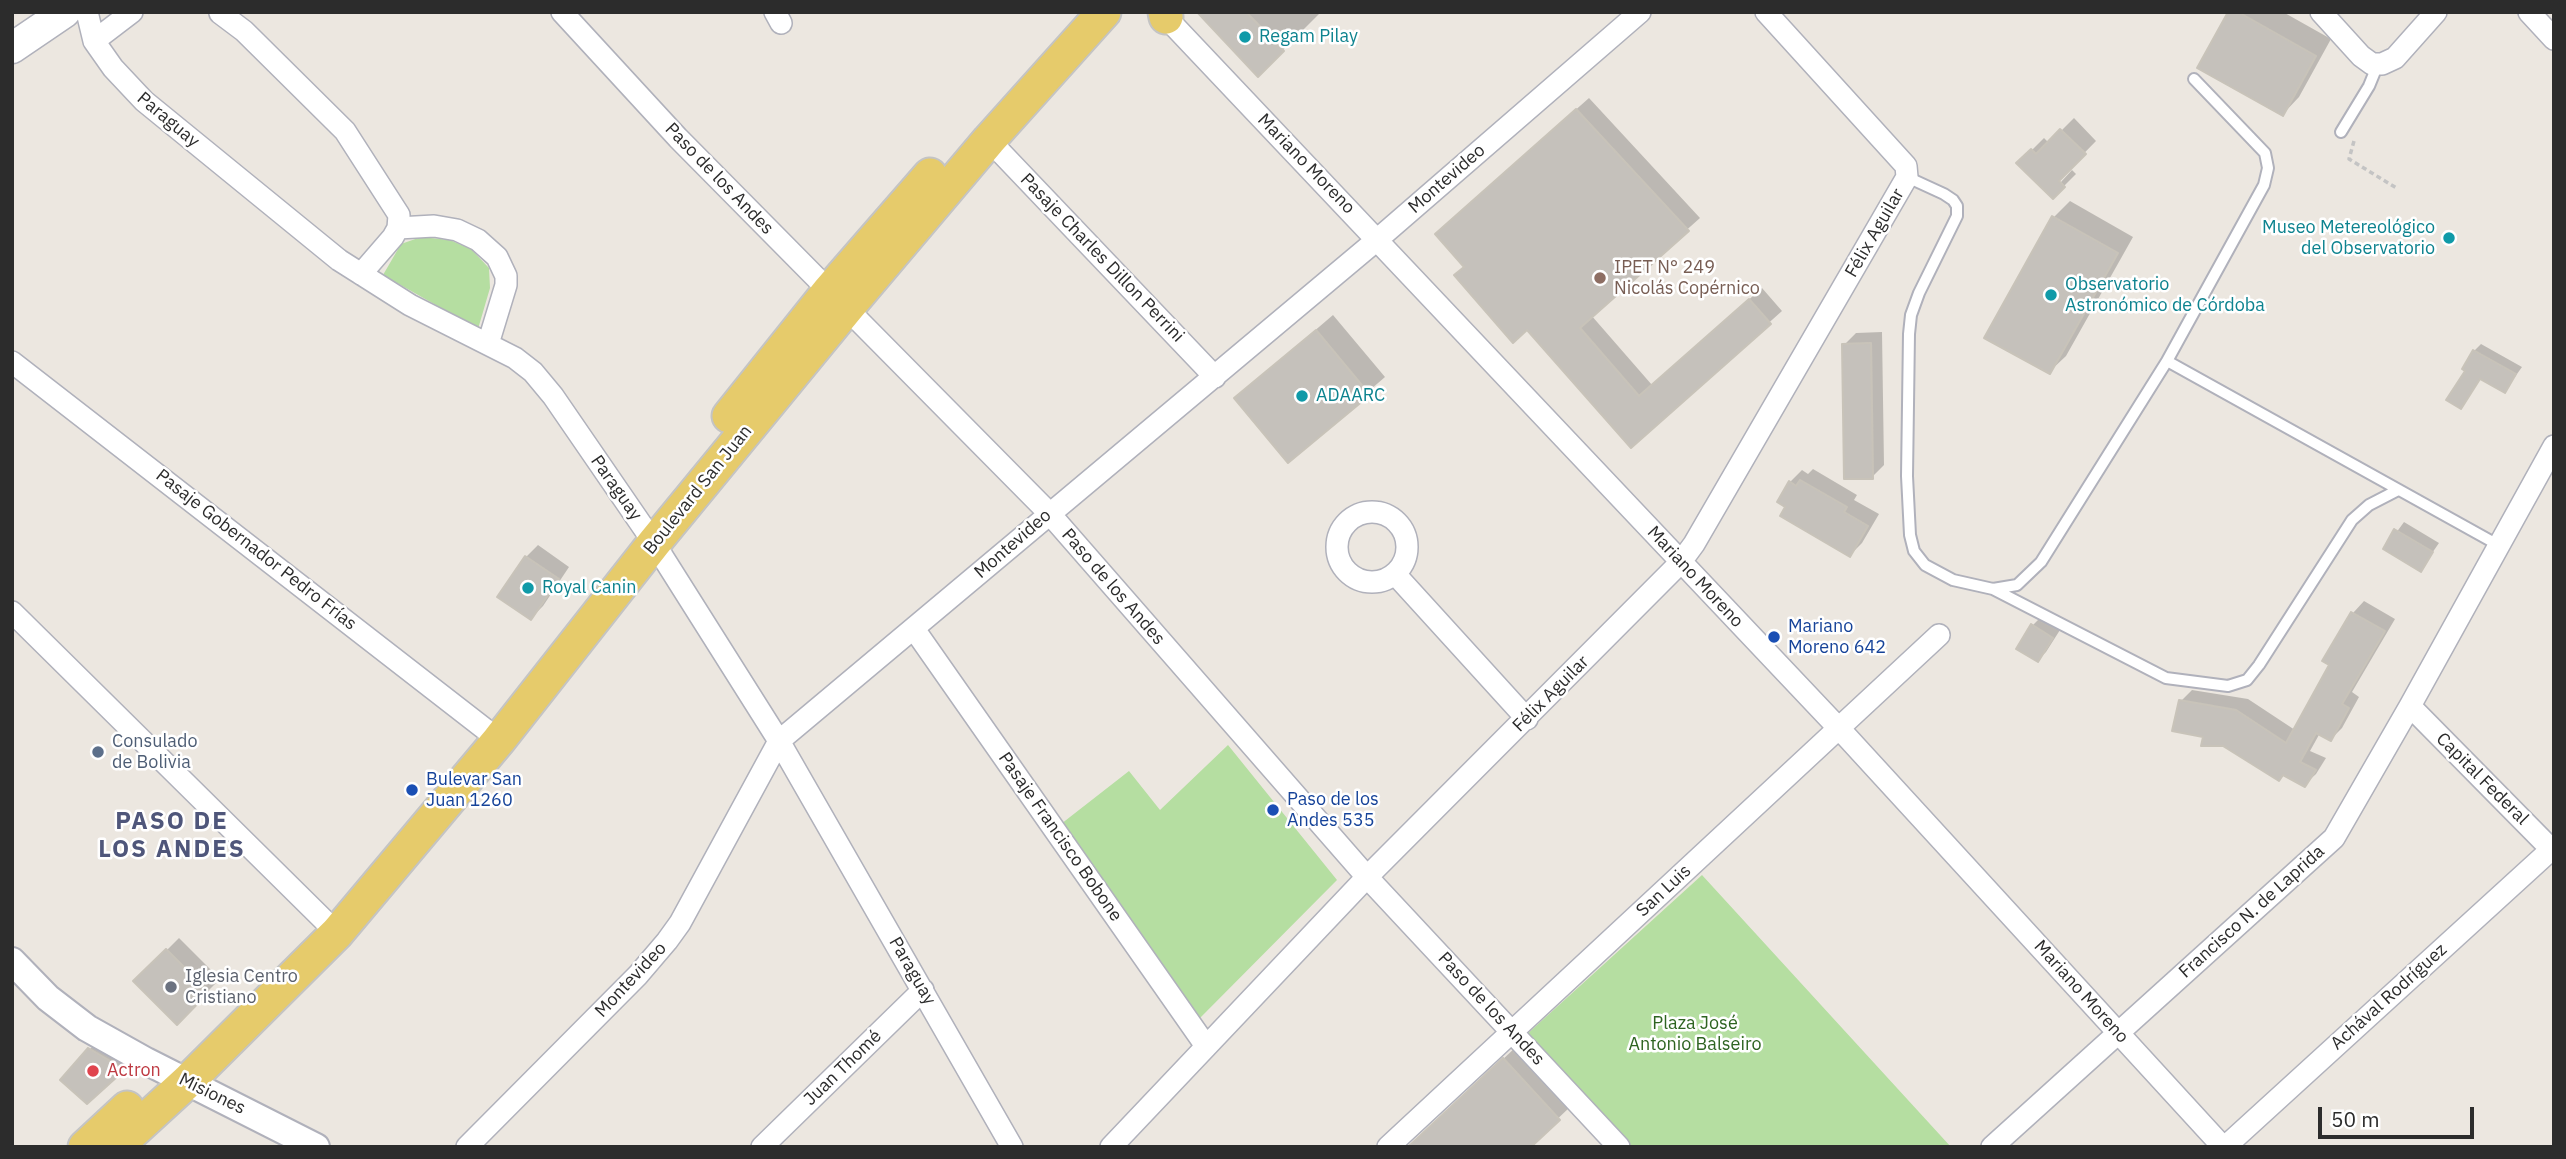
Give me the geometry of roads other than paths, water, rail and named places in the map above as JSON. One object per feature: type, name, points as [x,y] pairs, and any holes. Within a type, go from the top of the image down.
[{"type":"main road","points":[[12,48],[65,12]]},
{"type":"main road","name":"Boulevard San Juan","points":[[116,1147],[177,1076],[329,925],[491,733],[648,534],[1073,12]]},
{"type":"main road","name":"Boulevard San Juan","points":[[838,299],[989,140],[1104,12]]},
{"type":"main road","name":"Boulevard San Juan","points":[[85,1147],[177,1076]]},
{"type":"street","name":"Paraguay","points":[[87,12],[94,41],[113,68],[144,101],[340,260],[410,305],[515,358],[533,372],[553,396],[648,534],[779,741],[1012,1147]]},
{"type":"street","points":[[94,41],[132,12]]},
{"type":"street","points":[[220,12],[244,31],[345,131],[399,215],[398,228],[360,274]]},
{"type":"street","name":"Paso de los Andes","points":[[562,12],[678,138],[1049,513],[1367,877],[1619,1147]]},
{"type":"street","name":"Montevideo","points":[[467,1147],[638,975],[667,941],[680,923],[779,741],[1378,239],[1640,12]]},
{"type":"street","points":[[1766,12],[1906,166],[1907,177]]},
{"type":"street","points":[[2321,12],[2361,56],[2375,64],[2395,58],[2436,12]]},
{"type":"street","points":[[2529,12],[2554,39]]},
{"type":"street","name":"Mariano Moreno","points":[[1164,14],[1680,563],[1839,728],[2224,1147]]},
{"type":"street","name":"Pasaje Charles Dillon Perrini","points":[[989,140],[1215,377]]},
{"type":"street","name":"Félix Aguilar","points":[[1111,1147],[1367,877],[1680,563],[1694,544],[1907,177]]},
{"type":"street","points":[[398,228],[434,226],[457,230],[478,240],[497,257],[506,276],[506,285],[488,344]]},
{"type":"street","name":"Pasaje Gobernador Pedro Frías","points":[[12,362],[491,733]]},
{"type":"street","name":"Francisco N. de Laprida","points":[[1992,1147],[2334,838],[2554,446]]},
{"type":"street","points":[[1395,574],[1527,719]]},
{"type":"street","points":[[12,612],[329,925]]},
{"type":"street","name":"Pasaje Francisco Bobone","points":[[914,629],[1206,1046]]},
{"type":"street","name":"San Luis","points":[[1388,1147],[1939,635]]},
{"type":"street","name":"Capital Federal","points":[[2410,706],[2553,849]]},
{"type":"street","name":"Achával Rodríguez","points":[[2224,1147],[2553,849]]},
{"type":"street","name":"Misiones","points":[[12,961],[66,1013],[87,1028],[316,1147]]},
{"type":"street","name":"Juan Thomé","points":[[762,1147],[923,990]]},
{"type":"lane","points":[[2341,132],[2369,86],[2375,64]]},
{"type":"lane","points":[[1993,589],[2017,585],[2041,562],[2166,361],[2264,185],[2268,168],[2265,153],[2194,79]]},
{"type":"lane","points":[[1907,177],[1944,194],[1957,206],[1957,216],[1911,315],[1907,476],[1910,536],[1914,551],[1925,565],[1953,580],[1993,589],[2166,678],[2228,686],[2247,680],[2259,665],[2352,520],[2369,505],[2398,490]]},
{"type":"lane","points":[[2166,361],[2500,546]]},
{"type":"place","name":"Regam Pilay","points":[[1245,37]]},
{"type":"place","name":"Museo Metereológico del Observatorio","points":[[2449,238]]},
{"type":"place","name":"IPET N° 249 Nicolás Copérnico","points":[[1600,278]]},
{"type":"place","name":"Observatorio Astronómico de Córdoba","points":[[2051,295]]},
{"type":"place","name":"ADAARC","points":[[1302,396]]},
{"type":"place","name":"Royal Canin","points":[[528,588]]},
{"type":"place","name":"Mariano Moreno 642","points":[[1774,637]]},
{"type":"place","name":"Consulado de Bolivia","points":[[98,752]]},
{"type":"place","name":"Bulevar San Juan 1260","points":[[412,790]]},
{"type":"place","name":"Paso de los Andes 535","points":[[1273,810]]},
{"type":"place","name":"Iglesia Centro Cristiano","points":[[171,987]]},
{"type":"place","name":"Actron","points":[[93,1071]]},
{"type":"district","name":"PASO DE LOS ANDES","points":[[172,836]]},
{"type":"park label","name":"Plaza José Antonio Balseiro","points":[[1695,1034]]}]
